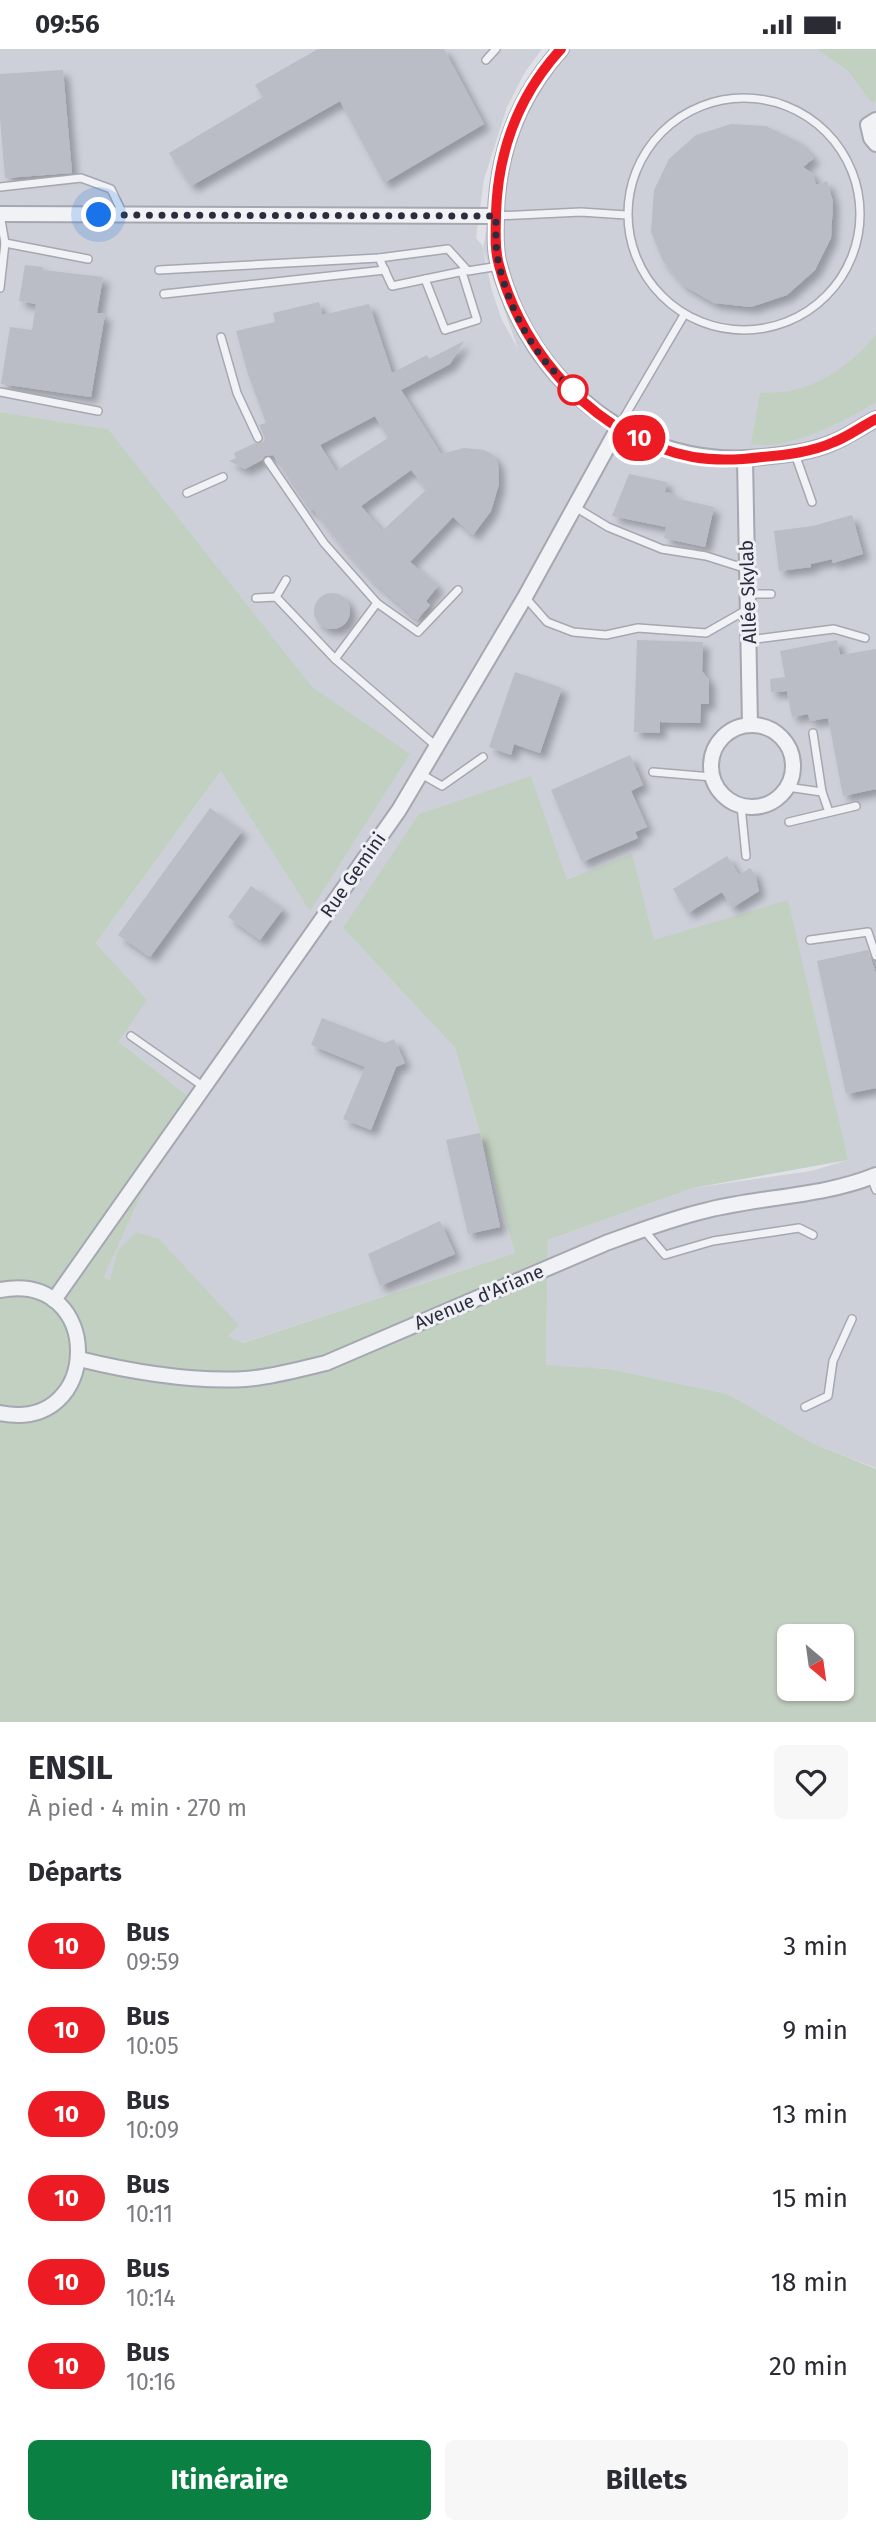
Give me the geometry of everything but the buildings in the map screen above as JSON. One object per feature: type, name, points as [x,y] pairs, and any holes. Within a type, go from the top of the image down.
[{"type":"street","points":[[561,49],[546,66],[526,97],[511,129],[497,182],[495,244],[499,266],[529,336],[548,365],[593,410],[618,428],[644,441],[692,456],[731,460],[795,454],[834,443],[876,419]]},
{"type":"street","points":[[876,120],[867,125],[876,144]]},
{"type":"street","points":[[0,214],[496,216]]},
{"type":"street","name":"Rue Gemini","points":[[54,1300],[399,810],[525,597],[618,428]]},
{"type":"street","name":"Allée Skylab","points":[[745,459],[750,726]]},
{"type":"street","points":[[763,727],[783,740],[789,751],[792,775],[787,787],[767,804],[741,806],[723,795],[712,777],[713,753],[719,742],[738,728],[763,727]]},
{"type":"street","name":"Avenue d'Ariane","points":[[79,1359],[187,1378],[247,1379],[288,1372],[326,1363],[644,1229],[709,1209],[874,1181]]},
{"type":"street","points":[[0,1290],[23,1288],[54,1300],[74,1326],[78,1337],[79,1359],[67,1389],[51,1405],[31,1414],[0,1413]]},
{"type":"lane","points":[[486,60],[496,49]]},
{"type":"lane","points":[[724,98],[770,101],[798,110],[827,132],[843,155],[861,202],[851,258],[836,286],[808,312],[780,325],[746,330],[717,328],[684,315],[653,287],[636,257],[626,215],[634,177],[656,140],[685,111],[724,98]]},
{"type":"lane","points":[[0,187],[81,178],[111,189],[123,215]]},
{"type":"lane","points":[[496,216],[581,212],[626,215]]},
{"type":"lane","points":[[0,214],[5,243],[0,288]]},
{"type":"lane","points":[[5,243],[88,259]]},
{"type":"lane","points":[[159,269],[379,258],[448,249],[465,271],[477,320],[445,330],[425,279]]},
{"type":"lane","points":[[379,258],[393,286],[499,266]]},
{"type":"lane","points":[[164,294],[385,270]]},
{"type":"lane","points":[[618,428],[684,315]]},
{"type":"lane","points":[[221,337],[237,393],[258,438]]},
{"type":"lane","points":[[0,392],[98,411]]},
{"type":"lane","points":[[795,454],[812,502]]},
{"type":"lane","points":[[268,461],[324,543],[377,603],[418,632],[458,590]]},
{"type":"lane","points":[[187,493],[223,477]]},
{"type":"lane","points":[[575,507],[608,527],[662,549],[706,556],[747,569]]},
{"type":"lane","points":[[276,597],[286,580]]},
{"type":"lane","points":[[525,597],[547,622],[573,632],[606,635],[638,628],[706,633],[749,601],[771,594]]},
{"type":"lane","points":[[256,598],[276,597],[335,659],[437,746]]},
{"type":"lane","points":[[335,659],[377,603]]},
{"type":"lane","points":[[749,640],[834,629],[866,639]]},
{"type":"lane","points":[[813,733],[822,792],[829,812]]},
{"type":"lane","points":[[421,774],[442,786],[483,757]]},
{"type":"lane","points":[[653,772],[712,777]]},
{"type":"lane","points":[[787,787],[822,792]]},
{"type":"lane","points":[[741,806],[746,856]]},
{"type":"lane","points":[[789,822],[856,806]]},
{"type":"lane","points":[[810,940],[868,932],[876,956]]},
{"type":"lane","points":[[131,1036],[204,1087]]},
{"type":"lane","points":[[644,1229],[665,1255],[713,1241],[799,1228],[813,1235]]},
{"type":"lane","points":[[805,1407],[828,1396],[833,1361],[852,1319]]},
{"type":"shaded area","points":[[0,49],[542,49],[525,72],[507,107],[484,179],[476,238],[482,245],[492,291],[501,318],[518,349],[483,249],[500,151],[520,90],[549,49],[876,49],[876,1468],[809,1442],[728,1394],[610,1369],[546,1366],[548,1240],[693,1188],[811,1171],[848,1160],[653,940],[567,880],[343,928],[455,1048],[515,1253],[242,1343],[104,1277],[187,1095],[119,1042],[146,1000],[96,943],[221,771],[108,429],[0,412]]},
{"type":"green space","points":[[817,49],[876,49],[876,100],[872,103],[848,71]]},
{"type":"green space","points":[[876,334],[876,402],[848,418],[799,439],[766,445],[751,444],[760,393],[789,391],[817,382],[850,361]]},
{"type":"green space","points":[[0,412],[108,429],[312,687],[410,754],[310,911],[221,771],[96,943],[147,1000],[119,1042],[187,1095],[104,1277],[110,1280],[118,1250],[136,1232],[159,1239],[239,1325],[228,1336],[243,1343],[515,1253],[455,1048],[343,928],[419,814],[531,776],[567,880],[632,854],[654,940],[788,900],[848,1160],[693,1188],[548,1240],[546,1365],[610,1369],[728,1394],[810,1442],[876,1469],[876,1722],[0,1722]]},
{"type":"bus line","name":"10","points":[[561,49],[546,66],[526,97],[511,129],[497,182],[495,244],[499,266],[529,336],[548,365],[593,410],[618,428],[644,441],[692,456],[731,460],[795,454],[834,443],[876,419]]},
{"type":"route","points":[[99,215],[496,216],[495,244],[499,266],[514,305],[529,336],[548,365],[580,397],[573,390]]}]
